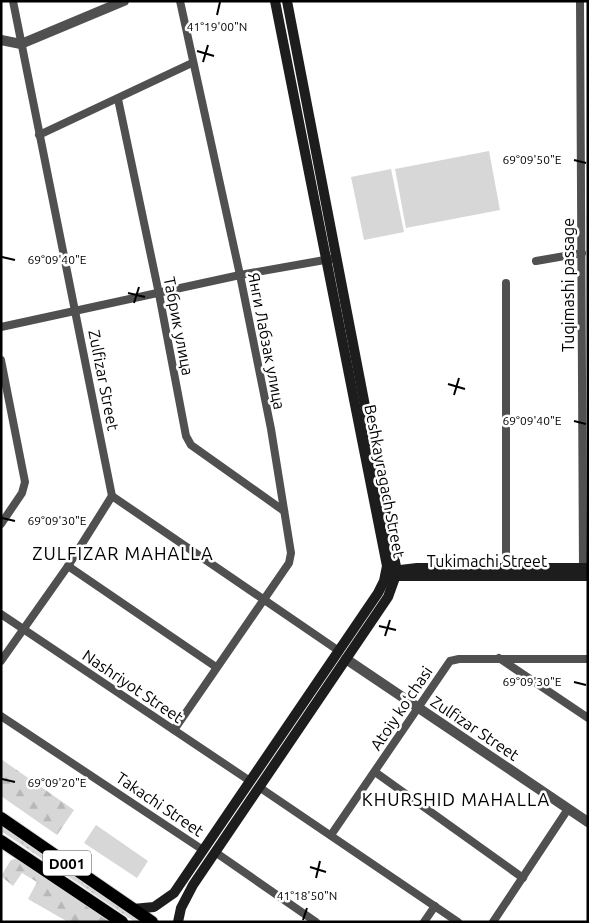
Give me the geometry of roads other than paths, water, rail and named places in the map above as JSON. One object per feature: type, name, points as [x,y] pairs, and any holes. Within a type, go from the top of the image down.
[{"type":"highway","name":"D001","points":[[1,818],[152,922]]},
{"type":"highway","name":"D001","points":[[1,841],[122,922]]},
{"type":"main road","name":"Beshkayragach Street","points":[[178,922],[181,908],[193,885],[388,597],[397,573],[275,1]]},
{"type":"main road","name":"Beshkayragach Street","points":[[133,909],[148,909],[159,905],[168,898],[184,878],[378,594],[386,574],[287,1]]},
{"type":"main road","name":"Tukimachi Street","points":[[397,573],[586,571]]},
{"type":"main road","points":[[386,574],[397,573]]},
{"type":"main road","points":[[184,878],[193,885]]},
{"type":"street","name":"Zulfizar Street","points":[[13,1],[112,496]]},
{"type":"street","points":[[1,40],[21,44],[124,1]]},
{"type":"street","name":"Янги Лабзак улица","points":[[174,730],[291,558],[271,429],[180,1]]},
{"type":"street","name":"Tuqimashi passage","points":[[580,1],[586,571]]},
{"type":"street","points":[[39,135],[118,99],[192,62]]},
{"type":"street","name":"Табрик улица","points":[[118,99],[159,294],[186,436],[191,445],[284,511]]},
{"type":"street","points":[[536,261],[582,253]]},
{"type":"street","points":[[1,327],[240,276],[331,259]]},
{"type":"street","points":[[506,283],[506,572]]},
{"type":"street","points":[[1,360],[25,484],[22,493],[1,524]]},
{"type":"street","points":[[1,661],[68,566],[112,496],[339,651]]},
{"type":"street","points":[[68,566],[216,668]]},
{"type":"street","name":"Nashriyot Street","points":[[1,614],[250,781]]},
{"type":"street","points":[[498,658],[588,718]]},
{"type":"street","name":"Atoiy koʻchasi","points":[[332,835],[450,661],[498,658],[588,659]]},
{"type":"street","name":"Zulfizar Street","points":[[346,659],[588,822]]},
{"type":"street","name":"Takachi Street","points":[[1,716],[203,850]]},
{"type":"street","points":[[375,772],[523,878]]},
{"type":"street","points":[[259,787],[458,922]]},
{"type":"street","points":[[493,922],[568,809]]},
{"type":"street","name":"Takachi Street","points":[[215,852],[316,922]]},
{"type":"street","points":[[424,922],[435,906]]},
{"type":"district","name":"ZULFIZAR MAHALLA","points":[[123,553]]},
{"type":"district","name":"KHURSHID MAHALLA","points":[[456,799]]}]
